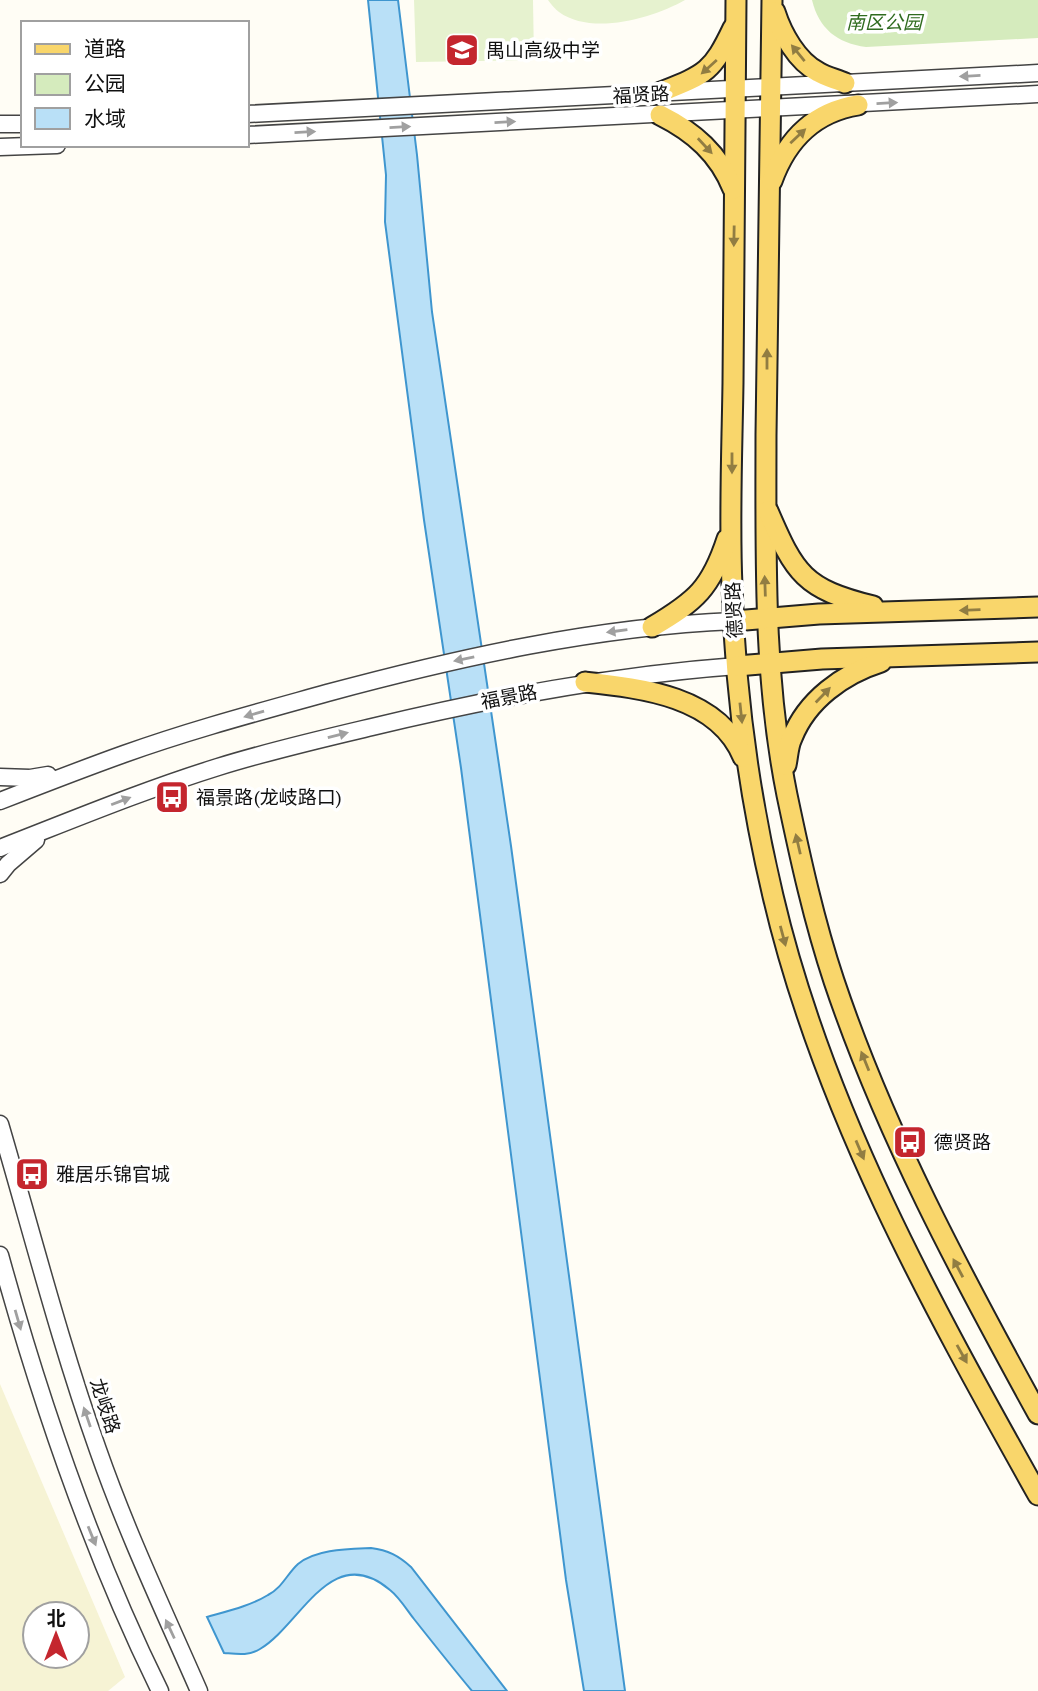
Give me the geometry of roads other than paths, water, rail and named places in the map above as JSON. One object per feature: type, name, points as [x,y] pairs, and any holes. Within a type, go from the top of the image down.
[{"type":"main road","name":"德贤路","points":[[736,0],[732,524],[734,621],[749,771],[762,849],[785,946],[842,1108],[904,1247],[1038,1494]]},
{"type":"main road","name":"德贤路","points":[[772,1],[765,565],[770,663],[784,776],[821,936],[864,1059],[933,1218],[1038,1414]]},
{"type":"main road","points":[[772,1],[779,26],[804,61],[817,72],[845,83]]},
{"type":"main road","points":[[661,92],[710,69],[736,20]]},
{"type":"main road","points":[[768,195],[779,163],[791,142],[814,122],[841,108],[858,105]]},
{"type":"main road","points":[[660,115],[685,127],[698,138],[727,174],[735,192]]},
{"type":"main road","points":[[766,505],[791,561],[812,584],[843,599],[898,612]]},
{"type":"main road","points":[[652,627],[688,605],[700,593],[721,558],[732,524]]},
{"type":"main road","points":[[734,621],[1038,607]]},
{"type":"main road","name":"福景路","points":[[737,666],[1038,653]]},
{"type":"main road","points":[[784,776],[791,739],[815,703],[845,676],[898,657]]},
{"type":"main road","points":[[585,682],[654,692],[689,704],[708,716],[738,746],[749,771]]},
{"type":"street","name":"福贤路","points":[[248,114],[1038,73]]},
{"type":"street","name":"福贤路","points":[[248,135],[770,110],[1038,94]]},
{"type":"street","points":[[0,124],[21,124]]},
{"type":"street","points":[[0,147],[21,146]]},
{"type":"street","points":[[0,801],[204,728],[439,664],[574,637],[652,627],[734,621]]},
{"type":"street","name":"福景路","points":[[0,848],[142,792],[219,767],[446,709],[585,682],[737,666]]},
{"type":"street","points":[[0,777],[30,778],[92,766]]},
{"type":"street","points":[[0,874],[25,848],[57,825]]},
{"type":"street","name":"龙岐路","points":[[0,1124],[62,1340],[98,1450],[140,1559],[199,1691]]},
{"type":"street","points":[[0,1255],[27,1351],[64,1463],[106,1573],[160,1691]]},
{"type":"water","points":[[368,0],[398,0],[432,312],[511,846],[625,1691],[584,1691],[566,1580],[461,768],[424,520],[385,222],[386,175]]},
{"type":"water","points":[[371,1548],[393,1554],[411,1567],[507,1691],[472,1691],[397,1596],[369,1577],[351,1575],[334,1580],[318,1592],[275,1638],[260,1649],[247,1654],[224,1653],[207,1617],[268,1595],[277,1589],[298,1564],[314,1555]]},
{"type":"place","name":"禺山高级中学","points":[[462,50]]},
{"type":"place","name":"福景路(龙岐路口)","points":[[172,797]]},
{"type":"place","name":"德贤路","points":[[910,1142]]},
{"type":"place","name":"雅居乐锦官城","points":[[32,1174]]},
{"type":"park label","name":"南区公园","points":[[884,22]]}]
